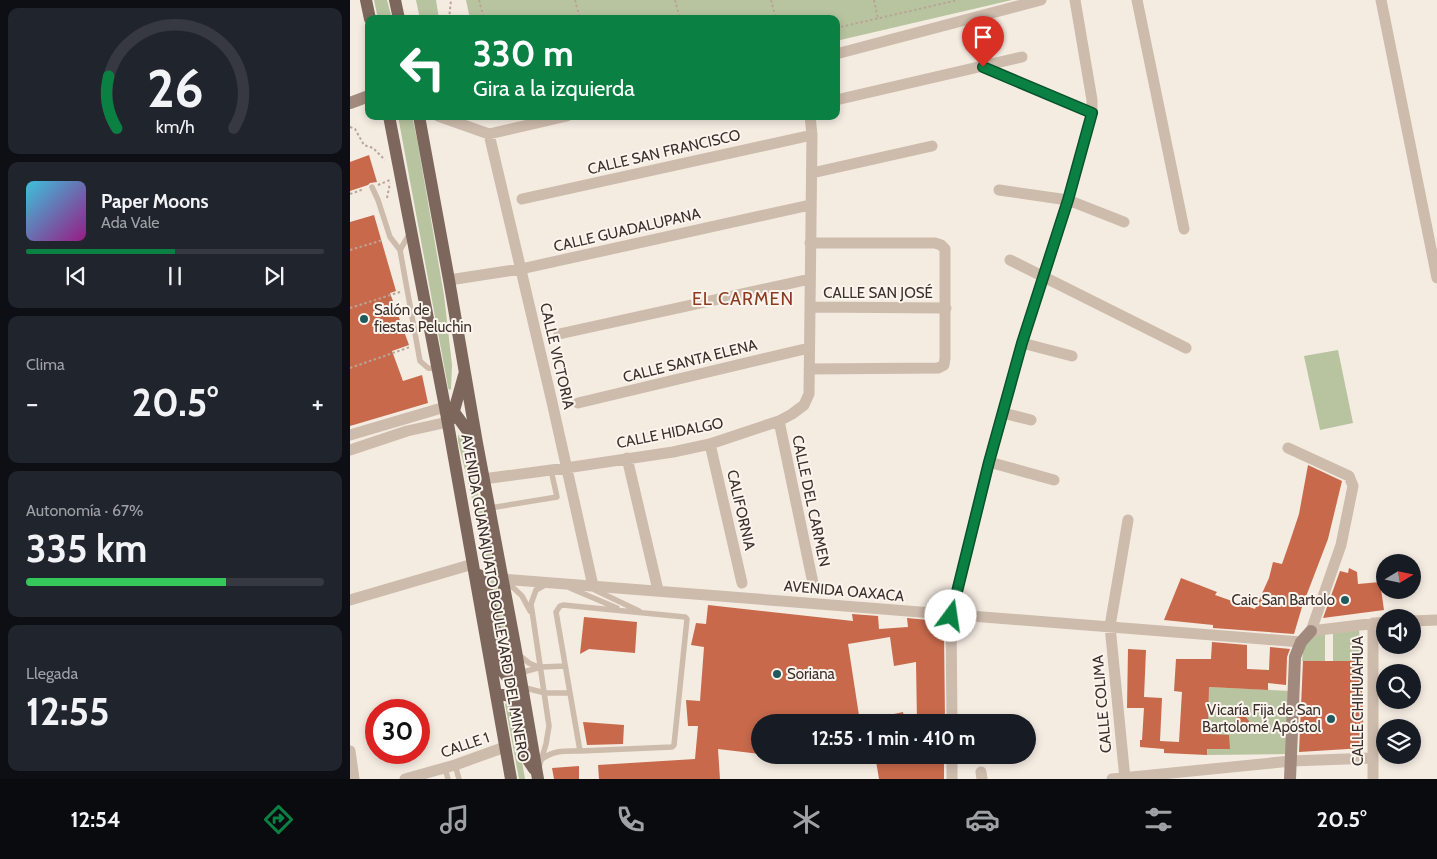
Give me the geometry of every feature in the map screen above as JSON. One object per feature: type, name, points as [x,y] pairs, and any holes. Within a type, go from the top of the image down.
[{"type":"main road","points":[[366,0],[369,15]]},
{"type":"main road","points":[[395,0],[398,15]]},
{"type":"main road","name":"AVENIDA GUANAJUATO BOULEVARD DEL MINERO","points":[[390,120],[438,369],[449,413],[473,564],[499,698],[511,779]]},
{"type":"main road","name":"AVENIDA GUANAJUATO BOULEVARD DEL MINERO","points":[[420,120],[450,280],[483,478],[516,648],[515,677],[522,686],[538,776]]},
{"type":"main road","points":[[465,372],[449,413],[477,443]]},
{"type":"main road","points":[[473,564],[488,591],[501,666],[504,673],[515,677],[499,698]]},
{"type":"main road","points":[[496,641],[504,646],[516,648]]},
{"type":"main road","points":[[499,698],[510,696],[513,698],[524,754],[538,776]]},
{"type":"street","points":[[840,53],[1041,0]]},
{"type":"street","points":[[952,714],[951,616],[989,462],[1022,343],[1068,200],[1092,113],[1092,100],[1075,0]]},
{"type":"street","points":[[1137,0],[1184,229]]},
{"type":"street","points":[[1382,0],[1437,278]]},
{"type":"street","points":[[840,99],[1022,57]]},
{"type":"street","points":[[983,67],[1092,113]]},
{"type":"street","points":[[350,103],[365,97]]},
{"type":"street","points":[[450,120],[490,134],[549,120]]},
{"type":"street","points":[[810,120],[812,173],[932,146]]},
{"type":"street","name":"CALLE VICTORIA","points":[[490,134],[593,586]]},
{"type":"street","name":"CALLE SAN FRANCISCO","points":[[522,199],[812,135]]},
{"type":"street","name":"CALLE HIDALGO","points":[[483,478],[673,452],[710,444],[779,421],[792,414],[804,404],[809,394],[810,205],[812,173]]},
{"type":"street","points":[[999,190],[1068,200],[1124,222]]},
{"type":"street","name":"CALLE GUADALUPANA","points":[[450,280],[521,269],[810,205]]},
{"type":"street","points":[[809,369],[938,368],[944,365],[946,308],[945,249],[941,245],[810,243]]},
{"type":"street","points":[[1010,260],[1186,348]]},
{"type":"street","points":[[559,334],[810,279]]},
{"type":"street","name":"CALLE SAN JOSÉ","points":[[810,307],[946,308]]},
{"type":"street","points":[[1022,343],[1072,356]]},
{"type":"street","name":"CALLE SANTA ELENA","points":[[578,404],[809,348]]},
{"type":"street","points":[[350,435],[449,413]]},
{"type":"street","points":[[350,450],[407,432],[449,413]]},
{"type":"street","points":[[1003,413],[1031,420]]},
{"type":"street","name":"CALLE DEL CARMEN","points":[[779,421],[814,588]]},
{"type":"street","name":"CALIFORNIA","points":[[710,444],[742,583]]},
{"type":"street","points":[[1288,448],[1349,476],[1353,486],[1341,545],[1311,631],[1302,642],[1294,657],[1290,779]]},
{"type":"street","points":[[627,458],[658,590]]},
{"type":"street","points":[[989,462],[1054,480]]},
{"type":"street","name":"CALLE COLIMA","points":[[1125,778],[1110,626],[1128,520]]},
{"type":"street","points":[[350,600],[473,564]]},
{"type":"street","name":"AVENIDA OAXACA","points":[[503,579],[658,590],[951,616],[1110,626],[1302,642]]},
{"type":"street","points":[[1421,621],[1437,620]]},
{"type":"street","name":"CALLE CHIHUAHUA","points":[[1373,623],[1374,779]]},
{"type":"street","points":[[1311,631],[1376,623]]},
{"type":"street","name":"CALLE 1","points":[[404,779],[449,770],[505,747]]},
{"type":"street","points":[[350,751],[354,779]]},
{"type":"street","points":[[1112,779],[1291,761],[1373,758]]},
{"type":"street","points":[[952,764],[952,779]]},
{"type":"lane","points":[[372,187],[390,237],[400,250],[420,361],[428,368],[438,369]]},
{"type":"lane","points":[[400,250],[411,231]]},
{"type":"lane","points":[[489,508],[557,497],[552,470]]},
{"type":"lane","points":[[503,579],[522,596],[532,616]]},
{"type":"lane","points":[[538,776],[549,726],[532,616],[532,604],[536,590],[549,583]]},
{"type":"lane","points":[[562,584],[622,611]]},
{"type":"lane","points":[[593,586],[595,589],[643,613]]},
{"type":"lane","points":[[541,760],[557,751],[672,747],[674,745],[686,617],[560,606],[556,612],[580,750]]},
{"type":"lane","points":[[516,648],[529,663],[540,667]]},
{"type":"lane","points":[[515,677],[540,667],[566,666]]},
{"type":"lane","points":[[522,686],[545,693],[570,693]]},
{"type":"lane","points":[[449,770],[459,779]]},
{"type":"path","points":[[449,15],[450,0]]},
{"type":"path","points":[[480,0],[483,15]]},
{"type":"path","points":[[575,0],[579,15]]},
{"type":"path","points":[[675,0],[679,15]]},
{"type":"path","points":[[771,0],[775,15]]},
{"type":"path","points":[[874,0],[878,19]]},
{"type":"path","points":[[840,27],[958,0]]},
{"type":"path","points":[[350,127],[356,129],[364,145],[373,148],[388,165]]},
{"type":"path","points":[[381,210],[388,194],[389,172]]},
{"type":"path","points":[[350,250],[390,237]]},
{"type":"path","points":[[350,308],[407,290]]},
{"type":"path","points":[[350,368],[418,345]]},
{"type":"green space","points":[[374,0],[387,0],[391,15],[377,15]]},
{"type":"green space","points":[[416,0],[436,0],[438,15],[419,15]]},
{"type":"green space","points":[[466,0],[1012,0],[840,40],[840,15],[469,15]]},
{"type":"green space","points":[[399,120],[413,120],[417,139],[444,295],[452,365],[451,389],[449,390]]},
{"type":"green space","points":[[1338,350],[1353,423],[1320,430],[1304,356]]},
{"type":"green space","points":[[460,434],[465,442],[487,529],[505,630],[505,636],[501,638],[498,635],[477,520],[458,441]]},
{"type":"green space","points":[[1359,628],[1361,661],[1333,661],[1333,631]]},
{"type":"green space","points":[[1325,634],[1325,661],[1302,661],[1304,644],[1315,635]]},
{"type":"green space","points":[[1209,687],[1290,691],[1289,754],[1207,755]]},
{"type":"green space","points":[[508,701],[512,704],[525,779],[519,779],[505,704]]},
{"type":"building","points":[[369,155],[377,182],[350,191],[350,162]]},
{"type":"building","points":[[374,215],[396,291],[390,293],[409,345],[392,351],[403,381],[422,375],[428,403],[350,426],[350,222]]},
{"type":"building","points":[[1308,465],[1342,481],[1328,539],[1302,607],[1294,634],[1213,628],[1213,625],[1164,620],[1181,578],[1217,592],[1215,595],[1255,609],[1269,578],[1273,562],[1282,564],[1299,514]]},
{"type":"building","points":[[1349,568],[1357,572],[1358,584],[1376,582],[1376,599],[1382,599],[1384,609],[1323,618],[1340,571],[1348,573]]},
{"type":"building","name":"Soriana","points":[[708,605],[853,621],[852,614],[878,616],[879,629],[908,627],[907,618],[939,621],[940,631],[944,631],[945,714],[917,714],[916,662],[894,666],[890,637],[848,644],[859,714],[751,714],[751,753],[718,749],[720,779],[599,779],[598,765],[695,759],[698,726],[688,726],[686,700],[700,701],[704,647],[691,645],[696,623],[706,624]]},
{"type":"building","points":[[584,617],[637,622],[635,653],[589,649],[580,654]]},
{"type":"building","points":[[1212,642],[1247,645],[1247,669],[1269,670],[1270,647],[1290,649],[1287,657],[1286,685],[1268,683],[1268,690],[1209,687],[1208,734],[1229,735],[1230,749],[1207,749],[1207,755],[1164,753],[1164,749],[1140,747],[1144,708],[1127,708],[1128,649],[1146,650],[1144,697],[1162,698],[1160,741],[1179,742],[1182,692],[1174,691],[1176,659],[1211,659]]},
{"type":"building","name":"Vicaría Fija de San Bartolomé Apóstol","points":[[1303,661],[1361,661],[1364,748],[1299,752]]},
{"type":"building","points":[[1245,716],[1249,721],[1248,727],[1244,730],[1234,729],[1235,719]]},
{"type":"building","points":[[583,722],[624,725],[623,744],[587,745]]},
{"type":"building","points":[[876,764],[944,764],[944,779],[879,779]]},
{"type":"building","points":[[579,766],[579,779],[554,779],[552,768]]},
{"type":"place","name":"Salón de fiestas Peluchin","points":[[364,319]]},
{"type":"place","name":"Caic San Bartolo","points":[[1345,600]]},
{"type":"place","name":"Soriana","points":[[777,674]]},
{"type":"place","name":"Vicaría Fija de San Bartolomé Apóstol","points":[[1331,719]]},
{"type":"district","name":"EL CARMEN","points":[[743,299]]},
{"type":"route","points":[[951,616],[989,462],[1022,343],[1068,200],[1092,113],[983,67]]}]
